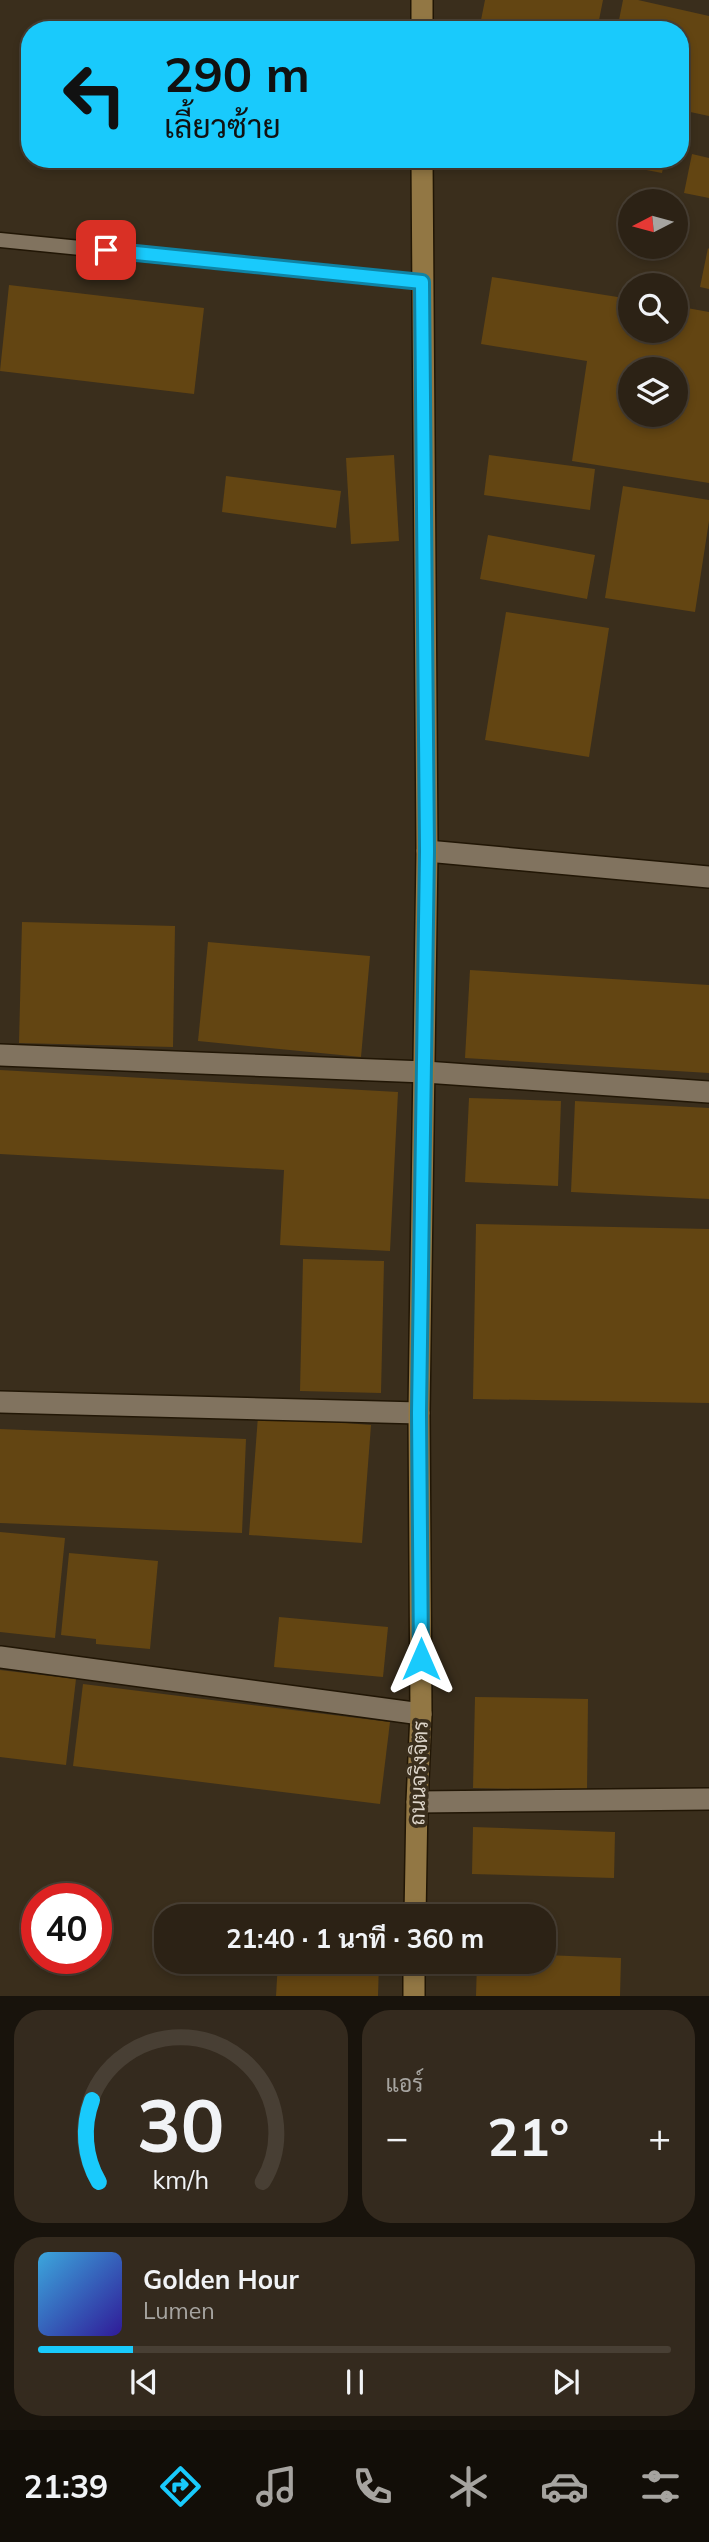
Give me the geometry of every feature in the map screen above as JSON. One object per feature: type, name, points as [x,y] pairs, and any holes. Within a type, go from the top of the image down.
[{"type":"street","points":[[422,0],[422,21]]},
{"type":"street","name":"ถนนจริงจิตร","points":[[415,1904],[421,1714],[419,1413],[427,851],[422,168]]},
{"type":"street","points":[[427,851],[709,877]]},
{"type":"street","points":[[0,1055],[425,1072],[709,1092]]},
{"type":"street","points":[[0,1402],[419,1413]]},
{"type":"street","points":[[0,1657],[421,1714]]},
{"type":"street","points":[[417,1802],[709,1799]]},
{"type":"street","points":[[414,1974],[414,1996]]},
{"type":"lane","points":[[0,240],[422,282]]},
{"type":"building","points":[[485,0],[603,0],[599,21],[481,21]]},
{"type":"building","points":[[623,0],[638,0],[709,16],[709,116],[689,112],[689,21],[619,21]]},
{"type":"building","points":[[692,154],[709,158],[709,198],[688,194],[688,189],[685,189]]},
{"type":"building","points":[[636,168],[663,168],[662,173]]},
{"type":"building","points":[[709,249],[709,289],[700,287]]},
{"type":"building","points":[[492,277],[618,297],[618,343],[688,343],[688,308],[709,312],[709,483],[572,461],[587,361],[481,344]]},
{"type":"building","points":[[9,285],[204,308],[194,394],[0,371]]},
{"type":"building","points":[[394,455],[399,541],[351,544],[346,458]]},
{"type":"building","points":[[489,455],[595,469],[590,510],[484,495]]},
{"type":"building","points":[[226,476],[341,491],[336,528],[222,512]]},
{"type":"building","points":[[623,486],[709,500],[709,521],[695,612],[605,598]]},
{"type":"building","points":[[488,535],[595,555],[587,599],[480,579]]},
{"type":"building","points":[[506,612],[609,628],[589,757],[485,740]]},
{"type":"building","points":[[22,922],[175,926],[173,1047],[19,1043]]},
{"type":"building","points":[[208,942],[370,956],[361,1057],[198,1041]]},
{"type":"building","points":[[470,970],[709,985],[709,1073],[465,1058]]},
{"type":"building","points":[[0,1070],[398,1092],[390,1251],[280,1245],[284,1170],[0,1154]]},
{"type":"building","points":[[469,1098],[561,1101],[558,1186],[465,1182]]},
{"type":"building","points":[[575,1101],[709,1108],[709,1199],[571,1192]]},
{"type":"building","points":[[476,1224],[709,1229],[709,1403],[473,1399]]},
{"type":"building","points":[[303,1259],[384,1261],[381,1393],[300,1391]]},
{"type":"building","points":[[258,1416],[371,1425],[362,1543],[249,1535]]},
{"type":"building","points":[[0,1429],[246,1439],[242,1533],[0,1523]]},
{"type":"building","points":[[0,1532],[65,1538],[55,1638],[0,1632]]},
{"type":"building","points":[[69,1553],[158,1561],[150,1649],[96,1644],[96,1639],[61,1635]]},
{"type":"building","points":[[279,1617],[388,1627],[383,1677],[274,1667]]},
{"type":"building","points":[[0,1670],[76,1679],[66,1765],[0,1757]]},
{"type":"building","points":[[83,1684],[390,1722],[380,1804],[73,1766]]},
{"type":"building","points":[[475,1697],[588,1699],[587,1790],[473,1788]]},
{"type":"building","points":[[473,1827],[615,1832],[614,1878],[472,1874]]},
{"type":"building","points":[[556,1955],[621,1958],[620,1996],[476,1996],[477,1974],[556,1974]]},
{"type":"building","points":[[277,1974],[379,1974],[378,1996],[276,1996]]},
{"type":"route","points":[[106,250],[422,282],[427,851],[419,1413],[421,1659]]}]
